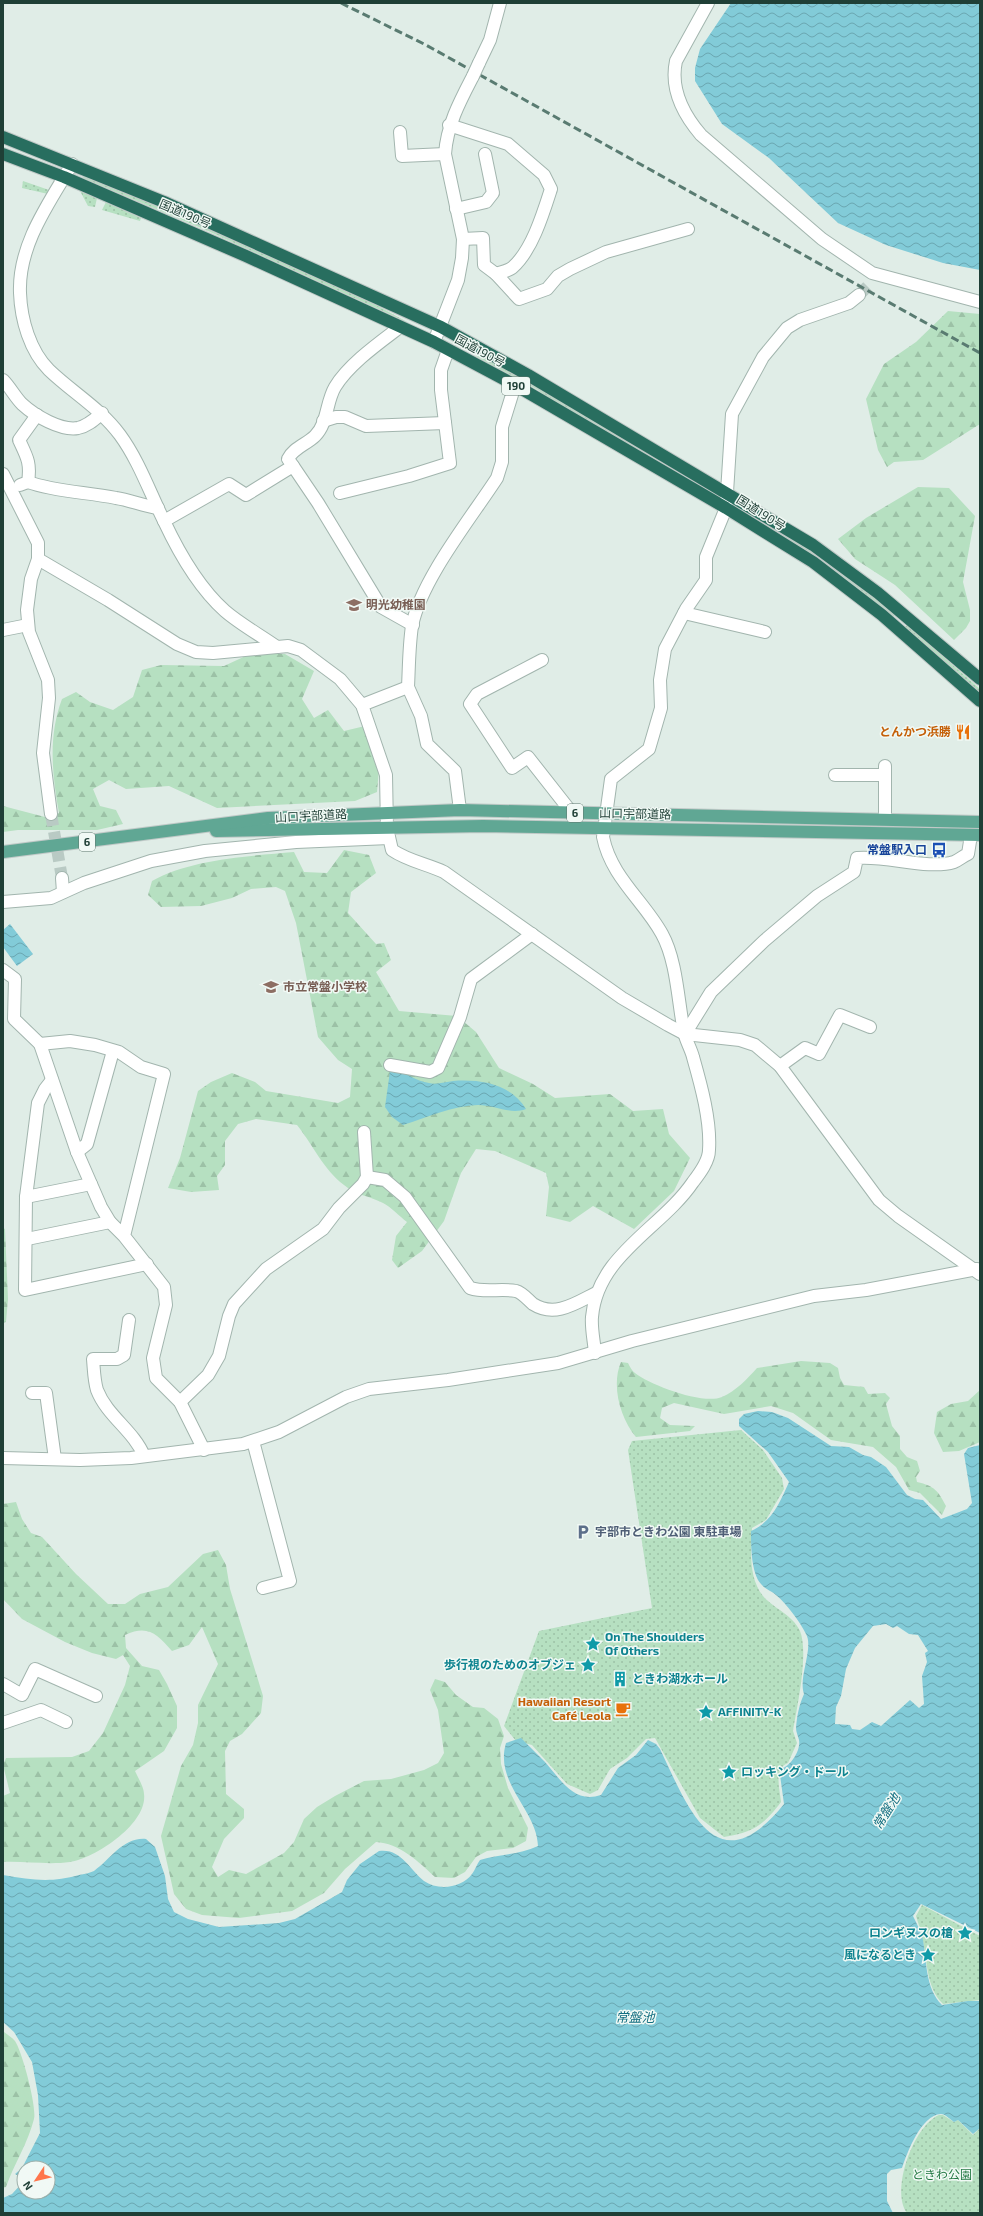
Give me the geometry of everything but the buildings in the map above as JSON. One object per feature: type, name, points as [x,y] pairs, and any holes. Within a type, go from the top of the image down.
[{"type":"highway","name":"国道190号","points":[[3,137],[164,202],[441,327],[528,375],[783,526],[846,568],[980,679]]},
{"type":"highway","name":"国道190号","points":[[3,154],[64,177],[246,256],[434,342],[515,386],[726,508],[813,562],[844,585],[913,642],[980,701]]},
{"type":"main road","name":"山口宇部道路","points":[[3,852],[268,818],[386,812],[460,810],[980,822]]},
{"type":"main road","name":"山口宇部道路","points":[[171,831],[388,833],[483,826],[604,827],[976,835]]},
{"type":"street","points":[[434,342],[441,327],[461,269],[462,239],[445,154],[449,124],[490,40],[500,3]]},
{"type":"street","points":[[708,3],[676,61],[674,70],[680,103],[688,120],[701,135],[822,239],[874,279],[980,302]]},
{"type":"street","points":[[449,124],[508,144],[544,175],[551,190],[542,216],[524,255],[512,268],[496,274]]},
{"type":"street","points":[[400,132],[402,156],[445,154]]},
{"type":"street","points":[[456,209],[486,202],[493,193],[485,154]]},
{"type":"street","points":[[72,164],[34,230],[26,250],[21,271],[21,307],[30,341],[38,356],[49,370],[102,414],[122,437],[187,565],[204,588],[224,611],[276,647]]},
{"type":"street","points":[[462,239],[483,238],[484,265],[496,274],[519,298],[547,289],[558,276],[606,252],[688,229]]},
{"type":"street","points":[[595,1353],[592,1318],[596,1293],[611,1267],[640,1236],[674,1207],[688,1190],[704,1165],[709,1151],[703,1096],[693,1056],[685,1034],[667,946],[662,934],[609,860],[603,837],[610,779],[649,749],[661,708],[660,680],[665,649],[684,613],[706,580],[706,557],[726,508],[732,414],[762,357],[787,328],[800,320],[849,303],[859,295]]},
{"type":"street","points":[[400,326],[359,360],[335,386],[323,421],[316,435],[291,454],[288,459],[318,503],[381,607],[412,626]]},
{"type":"street","points":[[340,493],[409,476],[450,463],[441,390],[441,370],[448,350]]},
{"type":"street","points":[[3,380],[22,404],[37,415],[60,425],[77,428],[88,424],[102,414]]},
{"type":"street","points":[[460,810],[455,771],[427,744],[421,716],[408,687],[412,626],[436,571],[497,478],[502,462],[502,427],[515,386]]},
{"type":"street","points":[[28,482],[30,468],[27,456],[19,440],[37,415]]},
{"type":"street","points":[[323,421],[336,417],[345,417],[366,426],[445,423]]},
{"type":"street","points":[[164,521],[229,484],[246,495],[292,466]]},
{"type":"street","points":[[51,814],[44,754],[49,698],[48,680],[28,625],[28,592],[38,559],[38,543],[6,482],[28,482],[41,487],[117,498],[146,507],[158,508]]},
{"type":"street","points":[[38,559],[177,644],[196,652],[213,653],[288,646],[301,650],[340,679],[362,705],[386,775],[386,812],[388,833],[392,850],[404,858],[430,865],[444,872],[622,998],[685,1034],[740,1040],[755,1045],[780,1066],[879,1200],[898,1216],[977,1271]]},
{"type":"street","points":[[684,613],[765,632]]},
{"type":"street","points":[[3,630],[28,625]]},
{"type":"street","points":[[542,660],[478,694],[470,704],[512,768],[528,757],[572,813]]},
{"type":"street","points":[[362,705],[408,687]]},
{"type":"street","points":[[835,775],[884,771],[885,819]]},
{"type":"street","points":[[3,902],[50,898],[84,884],[151,862],[205,851],[388,833]]},
{"type":"street","points":[[685,1034],[711,992],[770,936],[817,896],[854,872],[857,858],[868,857],[927,863],[954,862],[968,854],[976,835]]},
{"type":"street","points":[[62,878],[63,892]]},
{"type":"street","points":[[390,1065],[430,1072],[438,1068],[460,1017],[471,979],[532,934]]},
{"type":"street","points":[[3,970],[15,979],[14,1019],[40,1044],[77,1152],[110,1222],[124,1236],[164,1287],[166,1305],[154,1358],[156,1378],[180,1402],[204,1450]]},
{"type":"street","points":[[780,1066],[805,1048],[819,1054],[840,1015],[870,1027]]},
{"type":"street","points":[[40,1044],[70,1041],[95,1045],[113,1051],[141,1068],[164,1074],[124,1236]]},
{"type":"street","points":[[77,1152],[87,1144],[113,1051]]},
{"type":"street","points":[[52,1080],[45,1089],[38,1104],[26,1197],[27,1239],[25,1290],[147,1264]]},
{"type":"street","points":[[180,1402],[208,1375],[216,1362],[225,1336],[228,1316],[234,1304],[266,1269],[323,1229],[340,1208],[363,1184],[367,1177],[364,1132]]},
{"type":"street","points":[[367,1177],[385,1180],[405,1197],[470,1288],[477,1290],[506,1289],[519,1292],[534,1304],[546,1310],[558,1310],[574,1305],[596,1293]]},
{"type":"street","points":[[26,1197],[91,1184]]},
{"type":"street","points":[[27,1239],[110,1222]]},
{"type":"street","points":[[3,1458],[55,1459],[144,1456],[204,1450],[253,1441],[279,1432],[346,1397],[369,1389],[448,1380],[558,1363],[632,1341],[814,1296],[866,1290],[977,1271]]},
{"type":"street","points":[[129,1320],[124,1355],[117,1359],[93,1359],[94,1379],[98,1392],[108,1407],[136,1440],[144,1456]]},
{"type":"street","points":[[32,1393],[46,1393],[55,1459]]},
{"type":"street","points":[[253,1441],[290,1581],[263,1588]]},
{"type":"street","points":[[3,1684],[22,1695],[35,1669],[96,1696]]},
{"type":"street","points":[[3,1723],[41,1710],[66,1722]]},
{"type":"green space","points":[[84,174],[367,300],[409,323],[208,231],[83,178]]},
{"type":"green space","points":[[23,181],[49,190],[48,194],[22,188]]},
{"type":"green space","points":[[80,191],[97,198],[95,207],[88,206]]},
{"type":"green space","points":[[106,202],[141,218],[140,221],[102,210]]},
{"type":"green space","points":[[948,311],[980,314],[980,424],[923,460],[894,462],[887,467],[878,450],[866,399],[884,364],[916,342]]},
{"type":"green space","points":[[477,353],[721,495],[719,499],[552,401],[538,390],[476,356]]},
{"type":"green space","points":[[918,487],[949,488],[975,516],[963,582],[970,610],[970,621],[966,628],[954,640],[895,585],[855,559],[838,539],[866,518]]},
{"type":"green space","points":[[740,506],[808,547],[895,614],[893,618],[738,510]]},
{"type":"green space","points":[[907,625],[980,689],[980,695],[904,628]]},
{"type":"green space","points":[[250,654],[285,654],[314,671],[302,699],[314,718],[328,710],[344,731],[365,726],[379,769],[377,792],[355,801],[217,808],[169,786],[126,789],[109,780],[93,789],[100,806],[116,810],[123,824],[97,830],[18,830],[3,832],[3,806],[45,817],[59,813],[53,770],[53,741],[62,699],[76,692],[90,702],[113,710],[133,697],[142,670],[161,665],[224,666]]},
{"type":"green space","points":[[344,850],[369,855],[376,873],[351,892],[348,913],[376,944],[384,943],[391,960],[376,972],[399,1011],[457,1016],[476,1032],[499,1068],[533,1084],[555,1098],[610,1094],[633,1111],[663,1109],[669,1134],[690,1158],[674,1191],[634,1229],[593,1206],[570,1222],[546,1216],[549,1187],[546,1173],[495,1151],[476,1149],[461,1173],[444,1221],[422,1251],[398,1268],[392,1260],[396,1236],[407,1222],[386,1205],[353,1191],[337,1179],[324,1164],[297,1125],[256,1119],[238,1124],[225,1141],[225,1165],[217,1176],[219,1190],[191,1192],[168,1188],[180,1158],[198,1091],[211,1082],[232,1073],[255,1082],[266,1091],[338,1103],[350,1097],[352,1069],[338,1060],[318,1037],[296,923],[285,891],[276,887],[251,889],[232,898],[201,906],[161,907],[148,895],[152,881],[167,874],[202,863],[240,857],[294,852],[304,872],[327,873]]},
{"type":"green space","points":[[3,1228],[5,1229],[8,1299],[6,1322],[3,1323]]},
{"type":"green space","points":[[801,1361],[830,1363],[838,1368],[840,1378],[844,1385],[864,1387],[868,1394],[885,1393],[890,1398],[886,1404],[892,1426],[900,1436],[900,1449],[907,1457],[917,1461],[920,1471],[916,1477],[917,1482],[932,1487],[941,1496],[946,1506],[942,1515],[920,1493],[909,1490],[896,1467],[873,1447],[831,1440],[793,1413],[771,1406],[724,1414],[674,1403],[662,1408],[660,1418],[670,1425],[695,1426],[690,1431],[636,1437],[630,1429],[622,1411],[617,1391],[618,1371],[621,1362],[628,1363],[632,1370],[642,1378],[664,1388],[690,1396],[713,1399],[722,1397],[737,1388],[757,1368]]},
{"type":"green space","points":[[980,1390],[980,1442],[959,1451],[943,1452],[934,1433],[937,1412],[951,1404],[968,1401]]},
{"type":"green space","points":[[741,1430],[763,1450],[782,1478],[784,1489],[766,1520],[752,1528],[751,1545],[753,1572],[758,1589],[763,1596],[793,1620],[797,1625],[802,1641],[803,1666],[793,1731],[797,1743],[788,1763],[780,1770],[778,1780],[781,1802],[769,1817],[757,1827],[743,1833],[724,1837],[700,1818],[655,1738],[646,1739],[627,1758],[610,1769],[598,1790],[590,1794],[567,1784],[532,1745],[516,1741],[504,1726],[539,1631],[652,1608],[628,1450],[632,1441]]},
{"type":"green space","points":[[16,1502],[22,1519],[31,1533],[42,1537],[76,1574],[108,1604],[125,1604],[140,1594],[168,1587],[203,1554],[218,1550],[226,1565],[230,1589],[263,1696],[261,1713],[242,1734],[230,1741],[225,1751],[226,1794],[244,1809],[244,1818],[224,1839],[212,1867],[218,1877],[229,1870],[246,1874],[284,1853],[294,1842],[304,1819],[317,1807],[335,1796],[364,1781],[391,1779],[424,1770],[438,1763],[444,1753],[438,1710],[430,1690],[435,1679],[445,1682],[456,1695],[473,1707],[484,1708],[498,1719],[504,1736],[500,1748],[501,1764],[508,1788],[528,1828],[526,1841],[513,1848],[487,1851],[476,1857],[465,1872],[454,1878],[435,1877],[408,1854],[393,1846],[376,1842],[345,1869],[324,1893],[292,1911],[239,1918],[202,1915],[186,1909],[174,1894],[161,1836],[181,1766],[193,1745],[198,1723],[198,1705],[218,1664],[202,1627],[189,1645],[172,1651],[152,1632],[140,1630],[125,1635],[126,1648],[142,1666],[159,1670],[177,1706],[177,1728],[164,1751],[135,1771],[144,1791],[143,1805],[138,1816],[129,1827],[106,1846],[81,1859],[62,1863],[3,1862],[3,1796],[10,1793],[3,1765],[6,1758],[72,1757],[89,1751],[103,1733],[125,1685],[130,1666],[123,1655],[116,1659],[92,1653],[65,1642],[22,1619],[3,1599],[3,1504]]},
{"type":"green space","points":[[922,1905],[980,1936],[980,2000],[943,2004],[937,1997],[930,1981],[922,1934],[916,1916]]},
{"type":"green space","points":[[3,2031],[15,2041],[18,2047],[28,2079],[33,2103],[34,2119],[28,2137],[18,2160],[16,2160],[6,2187],[3,2188]]},
{"type":"green space","name":"ときわ公園","points":[[939,2115],[943,2115],[954,2122],[958,2120],[973,2135],[980,2128],[980,2213],[907,2213],[902,2203],[901,2189],[903,2175],[913,2144],[921,2131],[930,2121]]},
{"type":"water","points":[[731,3],[980,3],[980,270],[943,263],[886,245],[838,223],[769,158],[722,124],[695,81],[695,68],[700,49]]},
{"type":"water","points":[[10,924],[33,954],[17,966],[3,947],[3,930]]},
{"type":"water","points":[[395,1068],[416,1079],[432,1084],[453,1081],[474,1081],[494,1085],[512,1094],[526,1109],[514,1111],[484,1105],[458,1107],[403,1125],[392,1117],[385,1107],[390,1071]]},
{"type":"water","name":"常盤池","points":[[758,1411],[772,1412],[788,1418],[831,1446],[849,1447],[863,1455],[871,1457],[886,1467],[907,1495],[915,1499],[923,1500],[941,1519],[967,1509],[972,1503],[964,1454],[968,1448],[980,1445],[980,1933],[921,1904],[913,1916],[922,1937],[930,1983],[936,1998],[942,2005],[968,2001],[980,2001],[980,2128],[973,2134],[958,2120],[954,2122],[943,2114],[934,2116],[927,2121],[911,2145],[902,2168],[891,2170],[887,2174],[887,2201],[893,2213],[3,2213],[3,2198],[12,2194],[16,2190],[16,2200],[56,2200],[56,2160],[26,2160],[40,2133],[38,2095],[32,2062],[14,2032],[3,2022],[3,1875],[41,1880],[69,1878],[94,1871],[124,1845],[138,1839],[146,1839],[155,1847],[165,1876],[168,1899],[174,1912],[188,1919],[219,1927],[279,1923],[295,1919],[342,1892],[347,1880],[360,1864],[379,1851],[387,1851],[399,1856],[424,1881],[430,1884],[443,1887],[456,1885],[468,1879],[480,1860],[516,1853],[538,1846],[536,1833],[531,1820],[511,1784],[506,1771],[504,1757],[506,1743],[521,1738],[569,1789],[583,1796],[591,1797],[601,1795],[618,1768],[636,1755],[648,1740],[656,1744],[694,1815],[708,1830],[723,1839],[740,1839],[761,1828],[784,1804],[780,1775],[783,1768],[795,1757],[799,1744],[796,1728],[798,1711],[804,1694],[803,1679],[808,1640],[806,1634],[789,1608],[763,1586],[755,1573],[752,1559],[751,1531],[770,1517],[779,1504],[789,1482],[768,1452],[739,1426],[739,1419],[744,1414]],"holes":[[[886,1624],[893,1628],[897,1626],[909,1634],[918,1635],[928,1651],[925,1653],[927,1662],[922,1676],[924,1704],[919,1708],[910,1700],[881,1726],[872,1722],[860,1730],[852,1729],[850,1725],[835,1724],[836,1707],[841,1696],[846,1669],[855,1648],[873,1626]]]},
{"type":"tunnel","points":[[859,295],[870,284]]},
{"type":"tunnel","points":[[51,814],[62,878]]},
{"type":"railway","points":[[341,3],[426,45],[980,353]]},
{"type":"place","name":"明光幼稚園","points":[[354,605]]},
{"type":"place","name":"とんかつ浜勝","points":[[963,732]]},
{"type":"place","name":"常盤駅入口","points":[[939,850]]},
{"type":"place","name":"市立常盤小学校","points":[[271,987]]},
{"type":"place","name":"宇部市ときわ公園 東駐車場","points":[[583,1532]]},
{"type":"place","name":"On The Shoulders Of Others","points":[[593,1644]]},
{"type":"place","name":"歩行視のためのオブジェ","points":[[588,1665]]},
{"type":"place","name":"ときわ湖水ホール","points":[[620,1679]]},
{"type":"place","name":"Hawaiian Resort Café Leola","points":[[623,1709]]},
{"type":"place","name":"AFFINITY-K","points":[[706,1712]]},
{"type":"place","name":"ロッキング・ドール","points":[[729,1772]]},
{"type":"place","name":"ロンギヌスの槍","points":[[965,1933]]},
{"type":"place","name":"風になるとき","points":[[928,1955]]}]
